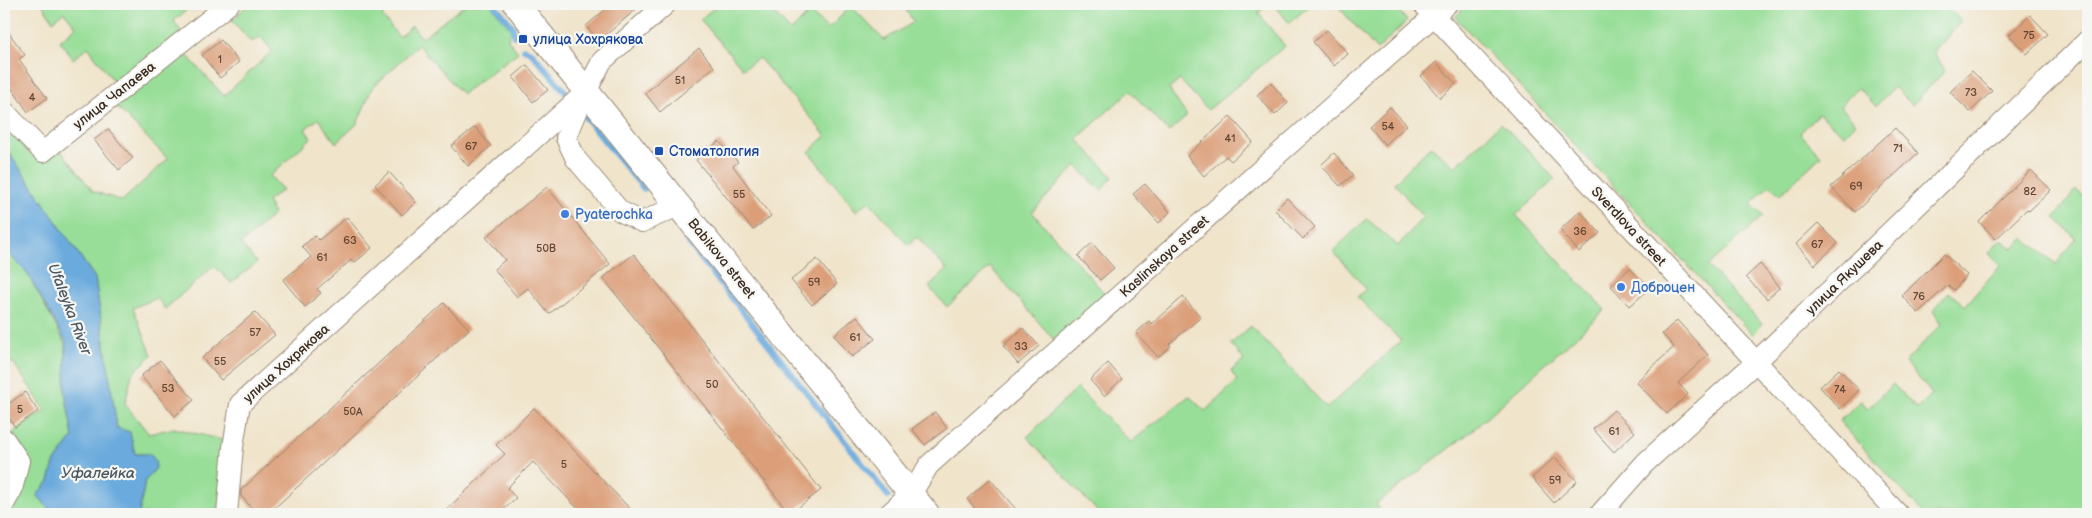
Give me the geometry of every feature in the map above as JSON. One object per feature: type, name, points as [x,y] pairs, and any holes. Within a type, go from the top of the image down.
[{"type":"main road","name":"Babikova street","points":[[516,4],[926,514]]},
{"type":"street","name":"улица Чапаева","points":[[4,111],[43,152],[229,4]]},
{"type":"street","name":"улица Хохрякова","points":[[227,514],[232,446],[240,404],[586,92],[602,61],[666,4]]},
{"type":"street","name":"Sverdlova street","points":[[1435,8],[1756,362],[1898,514]]},
{"type":"street","name":"Kaslinskaya street","points":[[889,514],[911,494],[929,465],[1435,8]]},
{"type":"street","name":"улица Якушева","points":[[1606,513],[1645,463],[1756,362],[2088,40]]},
{"type":"street","points":[[586,92],[566,138],[576,158],[620,211],[642,222],[680,206]]},
{"type":"street","points":[[4,439],[19,461],[8,497]]},
{"type":"green space","points":[[42,4],[186,4],[189,8],[174,21],[182,33],[115,83],[88,47],[73,59],[60,41],[76,27],[64,12],[53,21]]},
{"type":"green space","points":[[249,4],[393,4],[382,16],[399,37],[412,26],[422,38],[466,4],[490,4],[511,29],[508,40],[518,52],[462,94],[418,45],[372,88],[357,124],[336,143],[318,119],[305,129],[311,138],[270,176],[283,190],[267,201],[274,214],[241,244],[257,263],[231,283],[214,266],[165,309],[157,298],[133,308],[152,355],[132,374],[125,404],[149,434],[174,428],[226,441],[218,514],[139,514],[145,481],[156,468],[150,454],[135,454],[130,432],[117,428],[95,278],[4,145],[4,122],[43,162],[60,149],[93,191],[122,201],[168,159],[114,104],[183,51],[224,96],[272,51],[261,37],[251,42],[232,20]]},
{"type":"green space","points":[[719,4],[765,4],[791,31],[810,12],[828,29],[851,6],[884,40],[914,22],[902,5],[904,4],[1268,4],[1258,13],[1285,46],[1208,110],[1180,80],[1169,89],[1187,116],[1169,132],[1130,91],[1077,139],[1113,177],[1101,190],[1076,166],[1032,212],[1107,296],[1056,342],[990,267],[947,307],[929,287],[947,270],[917,237],[908,245],[869,201],[856,211],[809,152],[826,136],[759,58],[743,69],[700,19]]},
{"type":"green space","points":[[1274,4],[1312,4],[1289,23]]},
{"type":"green space","points":[[1336,4],[1393,4],[1407,21],[1377,50]]},
{"type":"green space","points":[[1468,4],[1944,4],[1961,21],[1934,52],[1945,71],[1912,105],[1894,87],[1876,106],[1858,88],[1840,106],[1856,123],[1844,135],[1819,114],[1800,133],[1821,156],[1780,195],[1770,185],[1751,204],[1763,216],[1708,266],[1762,324],[1753,335],[1455,17]]},
{"type":"green space","points":[[1501,123],[1555,179],[1516,215],[1605,310],[1473,430],[1376,504],[1383,514],[1100,514],[1027,437],[1077,388],[1131,442],[1189,396],[1205,411],[1237,381],[1231,371],[1244,360],[1231,344],[1251,326],[1327,408],[1401,341],[1357,297],[1366,289],[1333,251],[1367,219],[1398,246],[1423,217],[1394,183],[1431,146],[1455,167]]},
{"type":"green space","points":[[2076,190],[2088,200],[2088,514],[1924,514],[1839,421],[1861,401],[1867,409],[1893,384],[1917,409],[1932,394],[1905,362],[1942,324],[1933,310],[1949,292],[1965,306],[2000,266],[1989,253],[2001,239],[2013,249],[2024,238],[2056,264],[2076,239],[2055,217]]},
{"type":"green space","points":[[4,234],[11,256],[27,273],[66,345],[65,391],[73,437],[54,463],[49,481],[37,495],[49,509],[71,509],[74,514],[4,514],[25,461],[29,459],[13,433],[45,410],[13,362],[4,369]]},
{"type":"water","name":"Уфалейка","points":[[4,145],[95,278],[117,428],[130,432],[135,454],[150,454],[155,460],[156,468],[145,481],[139,514],[74,514],[71,509],[49,509],[37,495],[49,481],[54,463],[73,437],[65,391],[66,342],[27,273],[11,256],[4,234]]},
{"type":"building","points":[[612,4],[642,4],[599,41],[586,26]]},
{"type":"building","points":[[2030,15],[2048,34],[2027,54],[2009,35]]},
{"type":"building","points":[[4,26],[25,55],[19,59],[47,98],[28,112],[4,77]]},
{"type":"building","points":[[1327,30],[1348,54],[1334,66],[1313,42]]},
{"type":"building","points":[[221,40],[239,62],[220,78],[202,55]]},
{"type":"building","points":[[699,48],[714,67],[660,112],[645,93]]},
{"type":"building","points":[[1436,62],[1456,84],[1440,98],[1421,76]]},
{"type":"building","points":[[527,65],[548,90],[533,102],[513,77]]},
{"type":"building","points":[[1972,71],[1992,91],[1970,112],[1950,92]]},
{"type":"building","points":[[1271,83],[1288,103],[1275,115],[1257,95]]},
{"type":"building","points":[[1390,107],[1407,125],[1385,145],[1369,126]]},
{"type":"building","points":[[1230,116],[1253,142],[1231,161],[1226,156],[1204,176],[1187,156]]},
{"type":"building","points":[[475,127],[491,146],[468,166],[451,146]]},
{"type":"building","points":[[1895,128],[1918,153],[1855,212],[1831,187]]},
{"type":"building","points":[[108,129],[133,158],[119,170],[94,140]]},
{"type":"building","points":[[719,141],[738,162],[733,166],[771,216],[753,230],[696,160]]},
{"type":"building","points":[[1334,153],[1353,175],[1340,186],[1321,165]]},
{"type":"building","points":[[2031,170],[2051,190],[2029,211],[2027,209],[1996,239],[1979,222]]},
{"type":"building","points":[[389,172],[416,202],[402,215],[375,185]]},
{"type":"building","points":[[1145,184],[1170,212],[1159,223],[1133,194]]},
{"type":"building","points":[[547,187],[610,264],[549,314],[528,288],[517,297],[494,269],[505,260],[486,237]]},
{"type":"building","points":[[1287,198],[1315,227],[1303,239],[1275,210]]},
{"type":"building","points":[[1580,211],[1600,233],[1579,252],[1560,230]]},
{"type":"building","points":[[347,217],[372,248],[354,263],[351,260],[317,289],[321,293],[305,307],[283,280],[311,257],[302,246],[315,236],[319,240]]},
{"type":"building","points":[[1818,223],[1838,243],[1815,265],[1796,244]]},
{"type":"building","points":[[1092,243],[1114,268],[1100,280],[1078,256]]},
{"type":"building","points":[[634,254],[821,490],[790,514],[603,278]]},
{"type":"building","points":[[1944,254],[1967,275],[1954,290],[1948,285],[1918,313],[1902,296]]},
{"type":"building","points":[[817,259],[837,284],[812,305],[791,280]]},
{"type":"building","points":[[1760,264],[1780,287],[1767,299],[1746,277]]},
{"type":"building","points":[[1630,268],[1649,289],[1630,306],[1611,286]]},
{"type":"building","points":[[1183,297],[1201,317],[1169,344],[1171,346],[1158,357],[1136,333],[1149,321],[1152,324]]},
{"type":"building","points":[[444,303],[469,329],[268,514],[257,514],[241,496],[241,490]]},
{"type":"building","points":[[255,312],[275,335],[221,380],[202,358]]},
{"type":"building","points":[[857,316],[875,339],[852,357],[834,335]]},
{"type":"building","points":[[1677,320],[1708,355],[1678,383],[1688,394],[1667,414],[1636,382],[1674,347],[1662,334]]},
{"type":"building","points":[[1023,328],[1039,346],[1018,364],[1003,346]]},
{"type":"building","points":[[160,360],[194,400],[175,416],[141,376]]},
{"type":"building","points":[[1108,363],[1122,379],[1104,396],[1090,380]]},
{"type":"building","points":[[1839,369],[1859,390],[1840,409],[1820,387]]},
{"type":"building","points":[[25,392],[38,411],[15,427],[4,411],[4,407]]},
{"type":"building","points":[[534,408],[635,514],[583,514],[533,462],[507,488],[516,498],[499,514],[442,514],[505,454],[496,445]]},
{"type":"building","points":[[1614,410],[1635,432],[1614,452],[1593,429]]},
{"type":"building","points":[[935,412],[947,428],[925,445],[912,429]]},
{"type":"building","points":[[1555,457],[1577,481],[1554,503],[1532,478]]},
{"type":"building","points":[[990,479],[1020,514],[980,514],[967,499]]},
{"type":"waterway","points":[[494,4],[513,27],[514,36]]},
{"type":"waterway","points":[[524,49],[531,52],[568,95]]},
{"type":"waterway","points":[[581,112],[644,189]]},
{"type":"waterway","points":[[687,241],[888,496]]},
{"type":"place","name":"улица Хохрякова","points":[[523,39]]},
{"type":"place","name":"Стоматология","points":[[659,151]]},
{"type":"place","name":"Pyaterochka","points":[[565,214]]},
{"type":"place","name":"Доброцен","points":[[1621,287]]},
{"type":"water label","name":"Ufaleyka River","points":[[70,309]]}]
